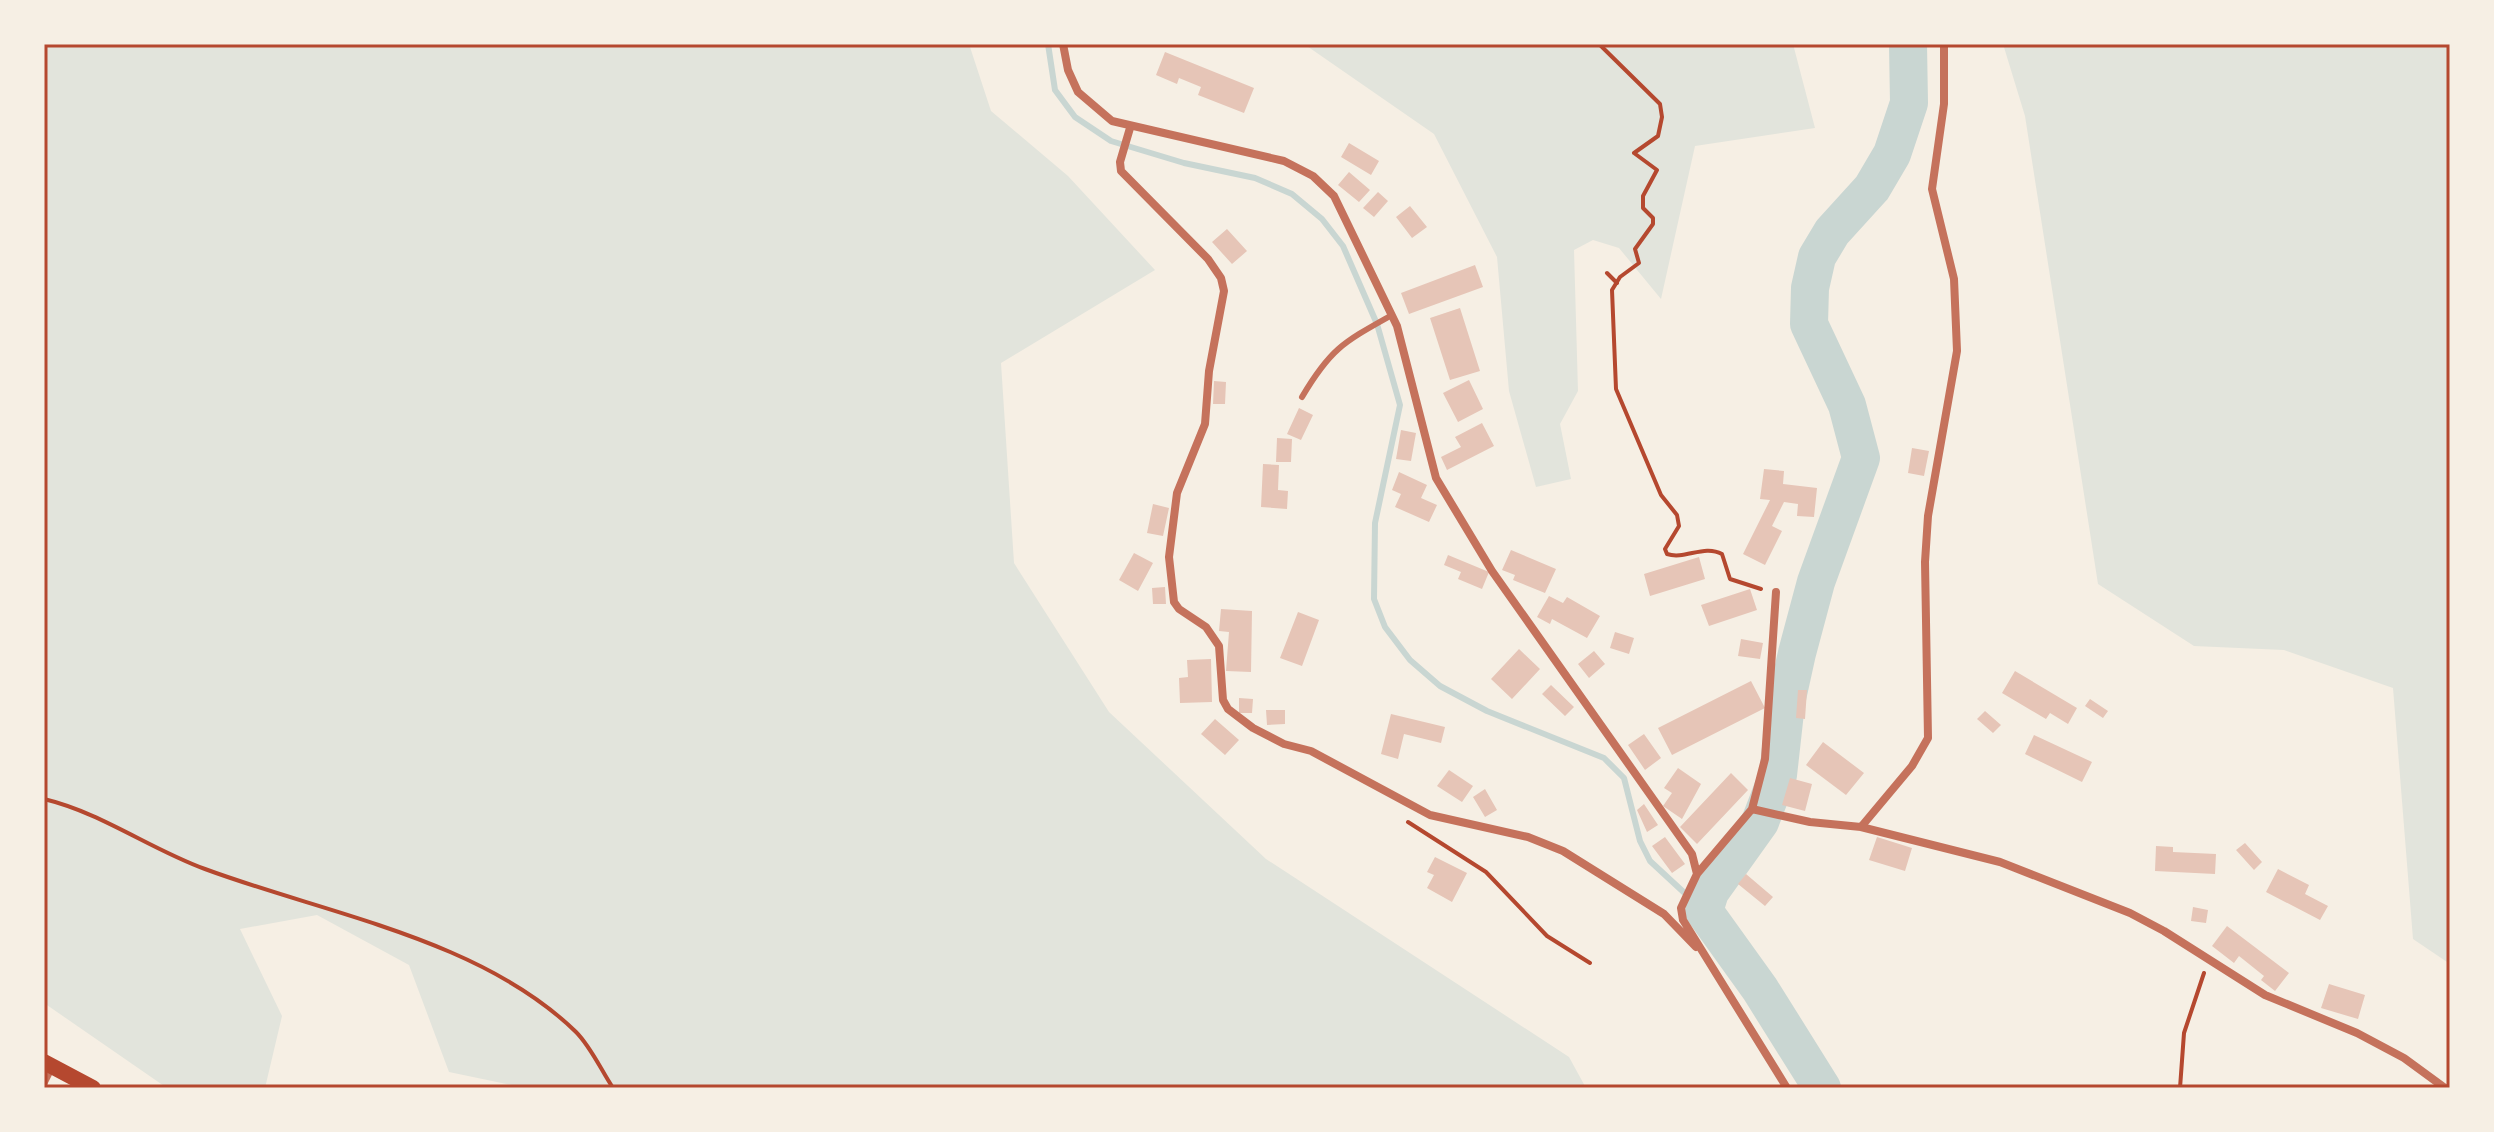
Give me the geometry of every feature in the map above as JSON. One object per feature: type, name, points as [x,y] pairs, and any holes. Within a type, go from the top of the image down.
[{"type":"main road","points":[[48,1064],[93,1088]]},
{"type":"street","points":[[1063,44],[1068,70],[1078,92],[1096,110],[1129,131],[1268,156],[1313,176],[1342,207],[1388,317],[1436,478],[1492,571],[1692,854],[1695,878]]},
{"type":"street","points":[[1861,827],[1912,766],[1928,738],[1925,588],[1928,516],[1957,351],[1954,279],[1932,189],[1944,104],[1944,44]]},
{"type":"street","points":[[1129,131],[1121,171],[1194,243],[1221,278],[1224,291],[1209,371],[1205,424],[1177,493],[1169,557],[1174,602],[1179,609],[1206,627],[1219,646],[1223,700],[1228,709],[1253,728],[1323,757],[1430,815],[1528,837],[1563,851],[1671,920],[1713,965]]},
{"type":"street","points":[[1776,592],[1765,759],[1754,810],[1695,878],[1681,912],[1683,920],[1787,1088]]},
{"type":"street","points":[[1754,810],[1861,827],[2035,874],[2130,913],[2265,995],[2357,1033],[2393,1052],[2445,1088]]},
{"type":"street","points":[[44,1082],[48,1064]]},
{"type":"lane","points":[[1302,397],[1330,353],[1388,317]]},
{"type":"path","points":[[1599,44],[1660,104],[1662,117],[1658,136],[1634,153],[1657,170],[1643,196],[1643,208],[1653,218],[1653,224],[1635,249],[1639,263],[1612,290],[1616,389],[1661,495],[1677,515],[1679,526],[1665,549],[1667,554],[1674,557],[1716,551],[1722,554],[1730,579],[1776,592]]},
{"type":"path","points":[[1607,273],[1617,283]]},
{"type":"path","points":[[44,799],[72,806],[203,869],[342,912],[470,962],[555,1014],[579,1035],[613,1088]]},
{"type":"path","points":[[1397,815],[1486,872],[1547,936],[1590,963]]},
{"type":"path","points":[[2180,1088],[2184,1033],[2208,960]]},
{"type":"shaded area","points":[[44,44],[969,44],[991,111],[1068,176],[1155,270],[1001,363],[1014,563],[1109,712],[1266,859],[1569,1057],[1586,1088],[526,1088],[449,1072],[409,965],[317,915],[240,929],[282,1016],[265,1088],[167,1088],[44,1003]]},
{"type":"shaded area","points":[[1304,44],[1793,44],[1815,128],[1695,146],[1661,299],[1619,248],[1593,240],[1574,250],[1578,391],[1560,424],[1571,479],[1536,487],[1509,391],[1497,257],[1434,134]]},
{"type":"shaded area","points":[[2003,44],[2450,44],[2450,964],[2413,939],[2393,688],[2284,650],[2194,646],[2098,584],[2025,116]]},
{"type":"building","points":[[1165,52],[1254,88],[1244,113],[1198,95],[1201,87],[1179,78],[1177,84],[1156,75]]},
{"type":"building","points":[[1349,143],[1379,161],[1371,175],[1341,157]]},
{"type":"building","points":[[1349,172],[1370,190],[1359,202],[1338,185]]},
{"type":"building","points":[[1378,192],[1388,201],[1374,217],[1363,208]]},
{"type":"building","points":[[1410,206],[1427,227],[1412,238],[1396,217]]},
{"type":"building","points":[[1227,229],[1247,251],[1232,264],[1212,242]]},
{"type":"building","points":[[1475,265],[1483,287],[1409,314],[1401,293]]},
{"type":"building","points":[[1460,308],[1480,371],[1450,380],[1430,318]]},
{"type":"building","points":[[1469,380],[1483,409],[1458,422],[1443,393]]},
{"type":"building","points":[[1214,381],[1226,382],[1225,404],[1213,404]]},
{"type":"building","points":[[1299,408],[1313,415],[1301,440],[1287,434]]},
{"type":"building","points":[[1482,423],[1494,446],[1447,470],[1441,457],[1461,447],[1455,437]]},
{"type":"building","points":[[1401,430],[1416,433],[1411,461],[1396,459]]},
{"type":"building","points":[[1277,438],[1292,439],[1291,462],[1276,462]]},
{"type":"building","points":[[1912,448],[1929,451],[1924,476],[1908,473]]},
{"type":"building","points":[[1263,464],[1279,465],[1278,490],[1288,491],[1287,509],[1261,507]]},
{"type":"building","points":[[1764,469],[1784,471],[1783,484],[1817,488],[1814,517],[1797,516],[1798,504],[1784,502],[1772,526],[1782,531],[1765,565],[1743,554],[1770,500],[1760,499]]},
{"type":"building","points":[[1399,472],[1427,485],[1421,498],[1437,505],[1429,522],[1395,507],[1401,494],[1392,490]]},
{"type":"building","points":[[1153,504],[1169,508],[1163,536],[1147,533]]},
{"type":"building","points":[[1511,550],[1556,569],[1545,593],[1513,580],[1515,575],[1502,570]]},
{"type":"building","points":[[1134,553],[1153,563],[1138,591],[1119,580]]},
{"type":"building","points":[[1448,555],[1489,572],[1482,589],[1458,579],[1461,572],[1444,565]]},
{"type":"building","points":[[1699,557],[1705,579],[1650,596],[1644,574]]},
{"type":"building","points":[[1165,587],[1166,604],[1153,604],[1152,588]]},
{"type":"building","points":[[1750,589],[1757,610],[1709,626],[1701,605]]},
{"type":"building","points":[[1549,596],[1563,603],[1567,597],[1600,616],[1587,638],[1552,619],[1550,624],[1537,617]]},
{"type":"building","points":[[1221,609],[1252,611],[1251,672],[1226,671],[1229,632],[1219,631]]},
{"type":"building","points":[[1298,612],[1319,620],[1302,666],[1280,658]]},
{"type":"building","points":[[1615,632],[1634,638],[1629,654],[1610,648]]},
{"type":"building","points":[[1741,639],[1763,643],[1760,659],[1738,656]]},
{"type":"building","points":[[1519,649],[1540,669],[1512,699],[1491,679]]},
{"type":"building","points":[[1594,651],[1605,664],[1589,678],[1578,664]]},
{"type":"building","points":[[1211,659],[1212,702],[1180,703],[1179,678],[1188,677],[1187,660]]},
{"type":"building","points":[[2015,671],[2077,708],[2068,724],[2050,713],[2046,719],[2002,693]]},
{"type":"building","points":[[1751,681],[1765,708],[1672,755],[1658,728]]},
{"type":"building","points":[[1551,685],[1574,707],[1565,716],[1542,694]]},
{"type":"building","points":[[1798,690],[1807,690],[1805,719],[1796,718]]},
{"type":"building","points":[[1239,698],[1253,699],[1252,713],[1239,713]]},
{"type":"building","points":[[2090,699],[2108,711],[2103,718],[2085,706]]},
{"type":"building","points":[[1266,710],[1285,710],[1285,724],[1267,725]]},
{"type":"building","points":[[1985,711],[2001,725],[1993,733],[1977,719]]},
{"type":"building","points":[[1391,714],[1445,727],[1441,743],[1404,734],[1398,759],[1381,754]]},
{"type":"building","points":[[1215,719],[1239,740],[1225,755],[1201,734]]},
{"type":"building","points":[[1644,734],[1661,758],[1645,770],[1628,745]]},
{"type":"building","points":[[2034,735],[2092,762],[2082,782],[2025,754]]},
{"type":"building","points":[[1823,742],[1864,773],[1846,795],[1806,765]]},
{"type":"building","points":[[1678,768],[1701,784],[1682,819],[1663,806],[1672,793],[1664,788]]},
{"type":"building","points":[[1449,770],[1473,786],[1462,802],[1437,786]]},
{"type":"building","points":[[1731,773],[1748,790],[1697,844],[1680,827]]},
{"type":"building","points":[[1790,778],[1812,784],[1805,811],[1782,805]]},
{"type":"building","points":[[1485,789],[1497,810],[1485,817],[1473,797]]},
{"type":"building","points":[[1644,804],[1658,825],[1647,832],[1637,810]]},
{"type":"building","points":[[1665,837],[1685,864],[1672,873],[1652,846]]},
{"type":"building","points":[[1877,837],[1912,848],[1905,871],[1869,860]]},
{"type":"building","points":[[2245,843],[2262,862],[2254,870],[2236,850]]},
{"type":"building","points":[[2156,846],[2173,847],[2173,852],[2216,854],[2215,874],[2155,871]]},
{"type":"building","points":[[1435,857],[1467,873],[1452,902],[1427,888],[1434,875],[1427,872]]},
{"type":"building","points":[[2278,869],[2309,885],[2305,894],[2328,906],[2320,920],[2266,892]]},
{"type":"building","points":[[1746,874],[1773,897],[1765,906],[1738,884]]},
{"type":"building","points":[[2193,907],[2208,910],[2206,923],[2191,921]]},
{"type":"building","points":[[2227,926],[2289,973],[2275,991],[2261,980],[2264,976],[2239,956],[2234,963],[2212,946]]},
{"type":"building","points":[[2329,984],[2365,995],[2358,1019],[2321,1008]]},
{"type":"waterway","points":[[1048,44],[1055,90],[1075,117],[1111,141],[1184,163],[1255,178],[1292,194],[1322,219],[1343,246],[1377,324],[1400,405],[1375,523],[1374,599],[1385,627],[1410,660],[1440,686],[1487,711],[1604,758],[1624,778],[1640,841],[1650,861],[1704,911]]},
{"type":"waterway","points":[[1822,1088],[1760,989],[1704,911],[1710,892],[1760,822],[1778,775],[1786,703],[1797,653],[1816,582],[1861,458],[1847,405],[1809,324],[1810,288],[1817,257],[1832,232],[1872,188],[1892,154],[1909,103],[1908,44]]}]
